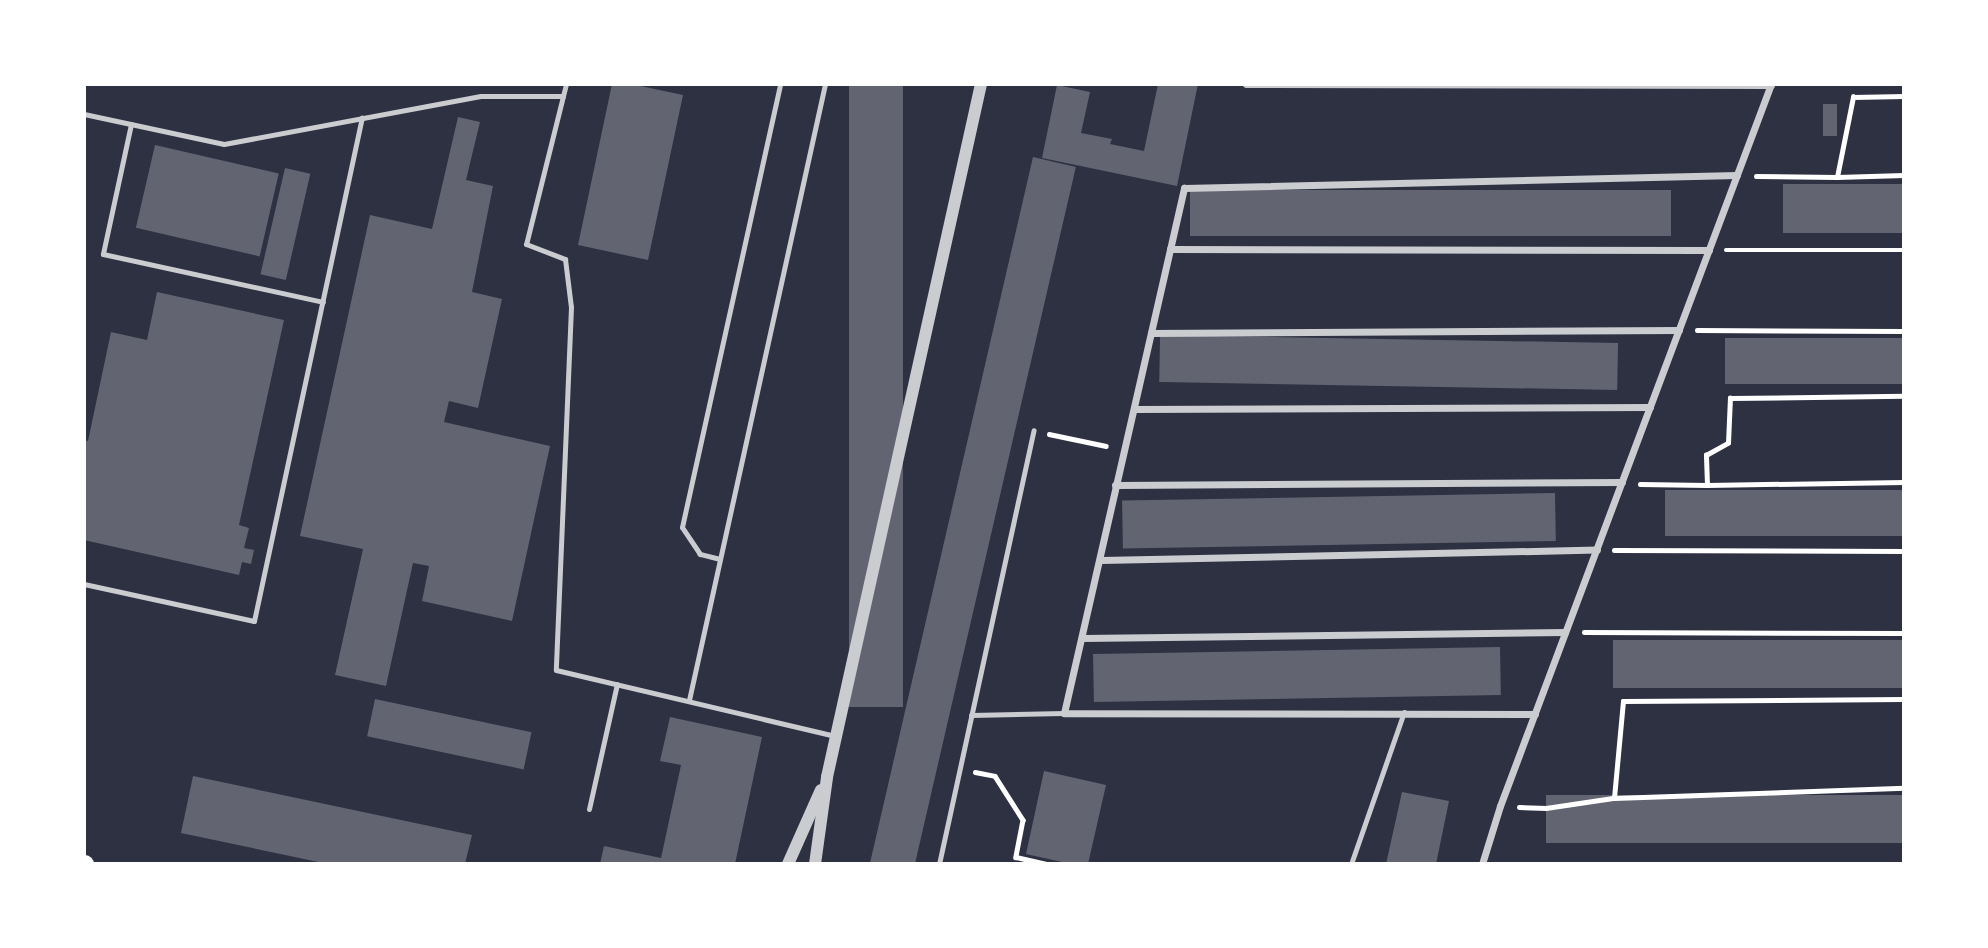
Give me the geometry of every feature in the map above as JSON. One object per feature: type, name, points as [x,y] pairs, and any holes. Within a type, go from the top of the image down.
[{"type":"street","points":[[815,864],[827,777],[981,84]]},
{"type":"street","points":[[1246,84],[1771,84],[1500,806],[1482,864]]},
{"type":"street","points":[[1535,714],[1064,713],[1184,188],[1737,175]]},
{"type":"street","points":[[1170,249],[1709,250]]},
{"type":"street","points":[[1151,333],[1679,330]]},
{"type":"street","points":[[1134,409],[1650,407]]},
{"type":"street","points":[[1115,485],[1622,482]]},
{"type":"street","points":[[1101,560],[1597,550]]},
{"type":"street","points":[[1082,638],[1566,632]]},
{"type":"street","points":[[788,864],[827,777]]},
{"type":"lane","points":[[566,84],[526,244],[565,259],[571,306],[556,670],[836,736]]},
{"type":"lane","points":[[720,559],[700,554],[682,527],[780,84]]},
{"type":"lane","points":[[689,700],[825,84]]},
{"type":"lane","points":[[84,114],[223,144],[481,96],[563,96]]},
{"type":"lane","points":[[84,584],[254,621],[362,117]]},
{"type":"lane","points":[[131,124],[103,254],[323,302]]},
{"type":"lane","points":[[939,864],[1034,430]]},
{"type":"lane","points":[[589,809],[617,684]]},
{"type":"lane","points":[[1351,864],[1404,712]]},
{"type":"lane","points":[[971,715],[1064,713]]},
{"type":"path","points":[[1837,177],[1853,97],[1904,96]]},
{"type":"path","points":[[1737,175],[1837,177],[1904,174]]},
{"type":"path","points":[[1709,250],[1904,250]]},
{"type":"path","points":[[1679,330],[1904,331]]},
{"type":"path","points":[[1707,485],[1706,454],[1728,443],[1730,398],[1904,396]]},
{"type":"path","points":[[1064,436],[1124,449]]},
{"type":"path","points":[[1622,482],[1707,485],[1904,482]]},
{"type":"path","points":[[1597,550],[1904,551]]},
{"type":"path","points":[[1566,632],[1904,633]]},
{"type":"path","points":[[1614,798],[1623,701],[1904,699]]},
{"type":"path","points":[[960,769],[995,776],[1023,820],[1016,857],[1047,864]]},
{"type":"path","points":[[1500,806],[1546,808],[1614,798],[1904,788]]},
{"type":"building","points":[[612,84],[631,84],[683,95],[648,260],[578,245]]},
{"type":"building","points":[[849,84],[903,84],[903,707],[849,707]]},
{"type":"building","points":[[1158,84],[1198,84],[1177,186],[1042,158],[1057,85],[1090,92],[1081,133],[1112,139],[1110,144],[1144,151]]},
{"type":"building","points":[[1823,104],[1837,104],[1837,136],[1823,136]]},
{"type":"building","points":[[458,117],[480,122],[466,180],[493,186],[472,292],[502,299],[478,408],[449,401],[444,422],[550,446],[512,621],[422,601],[429,566],[413,563],[386,686],[335,675],[363,549],[300,536],[370,215],[432,229]]},
{"type":"building","points":[[155,145],[279,174],[260,256],[136,228]]},
{"type":"building","points":[[1033,157],[1076,167],[915,864],[870,862]]},
{"type":"building","points":[[285,168],[310,174],[286,280],[260,274]]},
{"type":"building","points":[[1783,184],[1904,184],[1904,233],[1783,233]]},
{"type":"building","points":[[1190,190],[1671,190],[1671,236],[1190,236]]},
{"type":"building","points":[[157,292],[284,320],[239,525],[249,528],[244,548],[254,550],[251,564],[242,562],[239,575],[84,540],[84,440],[88,441],[111,332],[147,340]]},
{"type":"building","points":[[1160,335],[1618,343],[1617,390],[1159,382]]},
{"type":"building","points":[[1725,338],[1904,338],[1904,384],[1725,384]]},
{"type":"building","points":[[1665,490],[1904,490],[1904,536],[1665,536]]},
{"type":"building","points":[[1555,493],[1556,541],[1123,549],[1122,501]]},
{"type":"building","points":[[1613,640],[1904,640],[1904,688],[1613,688]]},
{"type":"building","points":[[1500,647],[1501,695],[1094,702],[1093,654]]},
{"type":"building","points":[[375,699],[532,732],[524,769],[367,736]]},
{"type":"building","points":[[670,717],[762,737],[735,864],[600,864],[604,846],[661,858],[681,765],[660,761]]},
{"type":"building","points":[[1044,771],[1106,785],[1088,864],[1071,864],[1026,854]]},
{"type":"building","points":[[193,776],[472,835],[465,864],[328,864],[181,833]]},
{"type":"building","points":[[1402,792],[1449,801],[1436,864],[1386,864]]},
{"type":"building","points":[[1546,795],[1904,795],[1904,843],[1546,843]]}]
